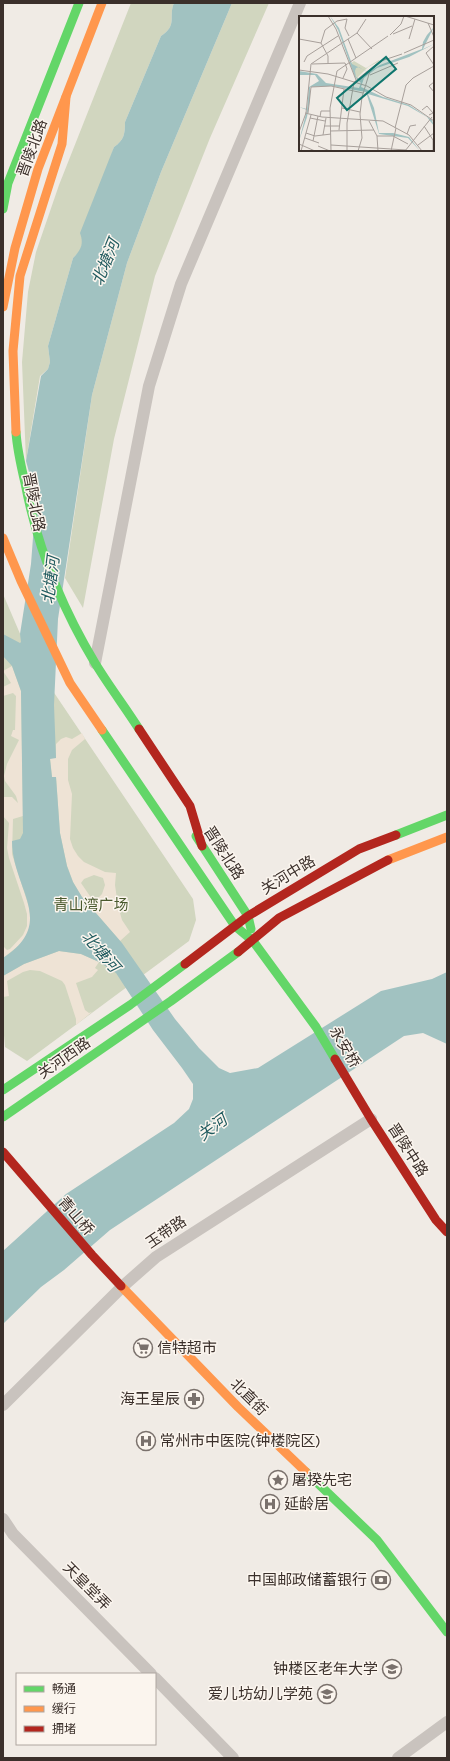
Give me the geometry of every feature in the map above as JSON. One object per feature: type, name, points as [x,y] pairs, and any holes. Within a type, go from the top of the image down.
[{"type":"main road","name":"晋陵北路","points":[[3,209],[8,182],[80,3]]},
{"type":"main road","name":"晋陵北路","points":[[3,307],[15,248],[38,169],[102,3]]},
{"type":"main road","points":[[66,97],[62,144],[20,276],[13,351],[17,444],[31,514],[48,566],[70,616],[95,663],[190,806],[202,846]]},
{"type":"main road","points":[[6,248],[18,211],[38,169]]},
{"type":"main road","points":[[3,196],[8,182]]},
{"type":"main road","name":"晋陵北路","points":[[6,401],[9,448],[19,500]]},
{"type":"main road","name":"晋陵北路","points":[[3,538],[21,580],[70,683],[236,926],[253,941]]},
{"type":"main road","points":[[58,614],[79,654]]},
{"type":"main road","name":"关河中路","points":[[158,984],[248,916],[359,849],[447,815]]},
{"type":"main road","name":"晋陵北路","points":[[184,818],[248,916],[253,941]]},
{"type":"main road","points":[[253,941],[279,918],[384,861],[447,838]]},
{"type":"main road","name":"关河西路","points":[[3,1117],[171,1001],[253,941]]},
{"type":"main road","name":"永安桥","points":[[253,941],[316,1026],[349,1082]]},
{"type":"main road","name":"关河西路","points":[[3,1090],[130,1005],[158,984]]},
{"type":"main road","name":"晋陵中路","points":[[349,1082],[436,1220],[447,1232]]},
{"type":"main road","name":"青山桥","points":[[3,1152],[92,1255]]},
{"type":"main road","name":"北直街","points":[[92,1255],[238,1407],[377,1540],[447,1632]]},
{"type":"street","points":[[95,663],[149,386],[181,284],[300,3]]},
{"type":"street","name":"玉带路","points":[[3,1405],[122,1287],[156,1257],[371,1119]]},
{"type":"street","name":"天皇堂弄","points":[[3,1519],[13,1534],[150,1673]]},
{"type":"street","points":[[156,1679],[233,1758]]},
{"type":"street","points":[[398,1758],[447,1722]]},
{"type":"green space","points":[[131,3],[174,3],[172,8],[171,24],[166,32],[161,36],[125,122],[123,136],[120,142],[114,147],[80,251],[73,258],[48,346],[50,362],[48,369],[40,376],[26,461],[22,362],[28,292],[36,252],[59,185]]},
{"type":"green space","points":[[232,3],[269,3],[210,138],[155,276],[114,439],[83,608],[65,578],[92,395],[127,263],[161,172]]},
{"type":"green space","name":"青山湾广场","points":[[3,594],[30,657],[193,899],[196,920],[189,941],[27,1061],[5,1047],[3,1024]]},
{"type":"shaded area","points":[[12,666],[21,691],[23,816],[13,819],[12,854],[29,907],[31,921],[28,933],[21,944],[3,958],[3,937],[4,947],[7,950],[10,949],[23,935],[27,926],[27,914],[7,848],[9,823],[3,816],[3,797],[12,797],[18,803],[16,796],[5,781],[4,776],[7,764],[19,740],[11,736],[13,730],[15,730],[16,696],[13,693],[3,696],[3,687],[11,683],[3,671]]},
{"type":"shaded area","points":[[82,733],[85,739],[72,750],[68,759],[68,780],[72,794],[70,839],[73,848],[84,862],[105,872],[116,873],[115,885],[118,906],[122,920],[130,932],[120,941],[82,897],[73,882],[67,866],[60,833],[56,777],[52,777],[50,758],[56,758],[56,744],[61,739],[66,737],[72,739]],"holes":[[[94,875],[103,878],[105,885],[102,894],[97,899],[92,899],[81,883],[84,879]]]},
{"type":"shaded area","points":[[59,951],[81,954],[99,962],[95,968],[98,970],[92,977],[76,983],[85,1010],[89,1013],[92,1012],[76,1025],[76,1019],[65,985],[62,981],[40,971],[30,970],[23,972],[7,981],[9,996],[3,997],[3,976],[24,964]]},
{"type":"water","points":[[174,3],[232,3],[161,172],[127,263],[92,395],[58,619],[54,705],[56,758],[50,759],[52,777],[56,777],[60,833],[67,866],[73,882],[82,897],[122,943],[175,1019],[199,1048],[219,1068],[230,1073],[258,1068],[381,991],[432,979],[447,972],[447,1044],[423,1033],[404,1036],[110,1230],[64,1270],[41,1287],[3,1324],[3,1251],[66,1194],[174,1123],[189,1109],[193,1099],[193,1084],[153,1030],[116,973],[99,962],[81,954],[59,951],[24,964],[3,976],[3,958],[19,945],[28,931],[30,918],[28,904],[14,858],[12,841],[20,839],[23,833],[21,691],[12,666],[3,656],[3,634],[20,643],[21,642],[20,634],[31,564],[36,498],[26,461],[41,376],[48,369],[50,362],[48,346],[73,258],[82,244],[80,233],[114,147],[120,142],[123,136],[125,122],[161,36],[166,32],[171,24],[172,8]]},
{"type":"traffic: fast","points":[[3,209],[8,183],[79,3]]},
{"type":"traffic: fast","points":[[16,432],[19,458],[30,507],[36,530],[52,576],[72,621],[100,672],[139,729]]},
{"type":"traffic: fast","points":[[102,730],[235,926],[253,941],[316,1027],[335,1059]]},
{"type":"traffic: fast","points":[[396,835],[447,815]]},
{"type":"traffic: fast","points":[[196,836],[248,916],[251,929]]},
{"type":"traffic: fast","points":[[3,1117],[171,1001],[238,952]]},
{"type":"traffic: fast","points":[[3,1090],[130,1005],[185,964]]},
{"type":"traffic: fast","points":[[306,1472],[377,1540],[447,1632]]},
{"type":"traffic: slow","points":[[3,307],[15,248],[38,169],[102,3]]},
{"type":"traffic: slow","points":[[16,432],[13,351],[20,276],[62,144],[66,97]]},
{"type":"traffic: slow","points":[[3,538],[21,581],[70,683],[102,730]]},
{"type":"traffic: slow","points":[[388,860],[447,837]]},
{"type":"traffic: slow","points":[[121,1286],[238,1407],[306,1472]]},
{"type":"traffic: jam","points":[[139,729],[190,806],[202,846]]},
{"type":"traffic: jam","points":[[185,964],[248,916],[359,849],[396,835]]},
{"type":"traffic: jam","points":[[238,952],[279,918],[388,860]]},
{"type":"traffic: jam","points":[[335,1059],[371,1119],[436,1220],[447,1232]]},
{"type":"traffic: jam","points":[[3,1152],[92,1255],[121,1286]]},
{"type":"place","name":"信特超市","points":[[143,1348]]},
{"type":"place","name":"海王星辰","points":[[194,1399]]},
{"type":"place","name":"常州市中医院(钟楼院区)","points":[[146,1441]]},
{"type":"place","name":"屠揆先宅","points":[[278,1480]]},
{"type":"place","name":"延龄居","points":[[270,1504]]},
{"type":"place","name":"中国邮政储蓄银行","points":[[381,1580]]},
{"type":"place","name":"钟楼区老年大学","points":[[392,1669]]},
{"type":"place","name":"爱儿坊幼儿学苑","points":[[327,1694]]},
{"type":"water label","name":"北塘河","points":[[105,262]]},
{"type":"water label","name":"北塘河","points":[[50,580]]},
{"type":"water label","name":"北塘河","points":[[101,951]]},
{"type":"water label","name":"关河","points":[[212,1127]]}]
